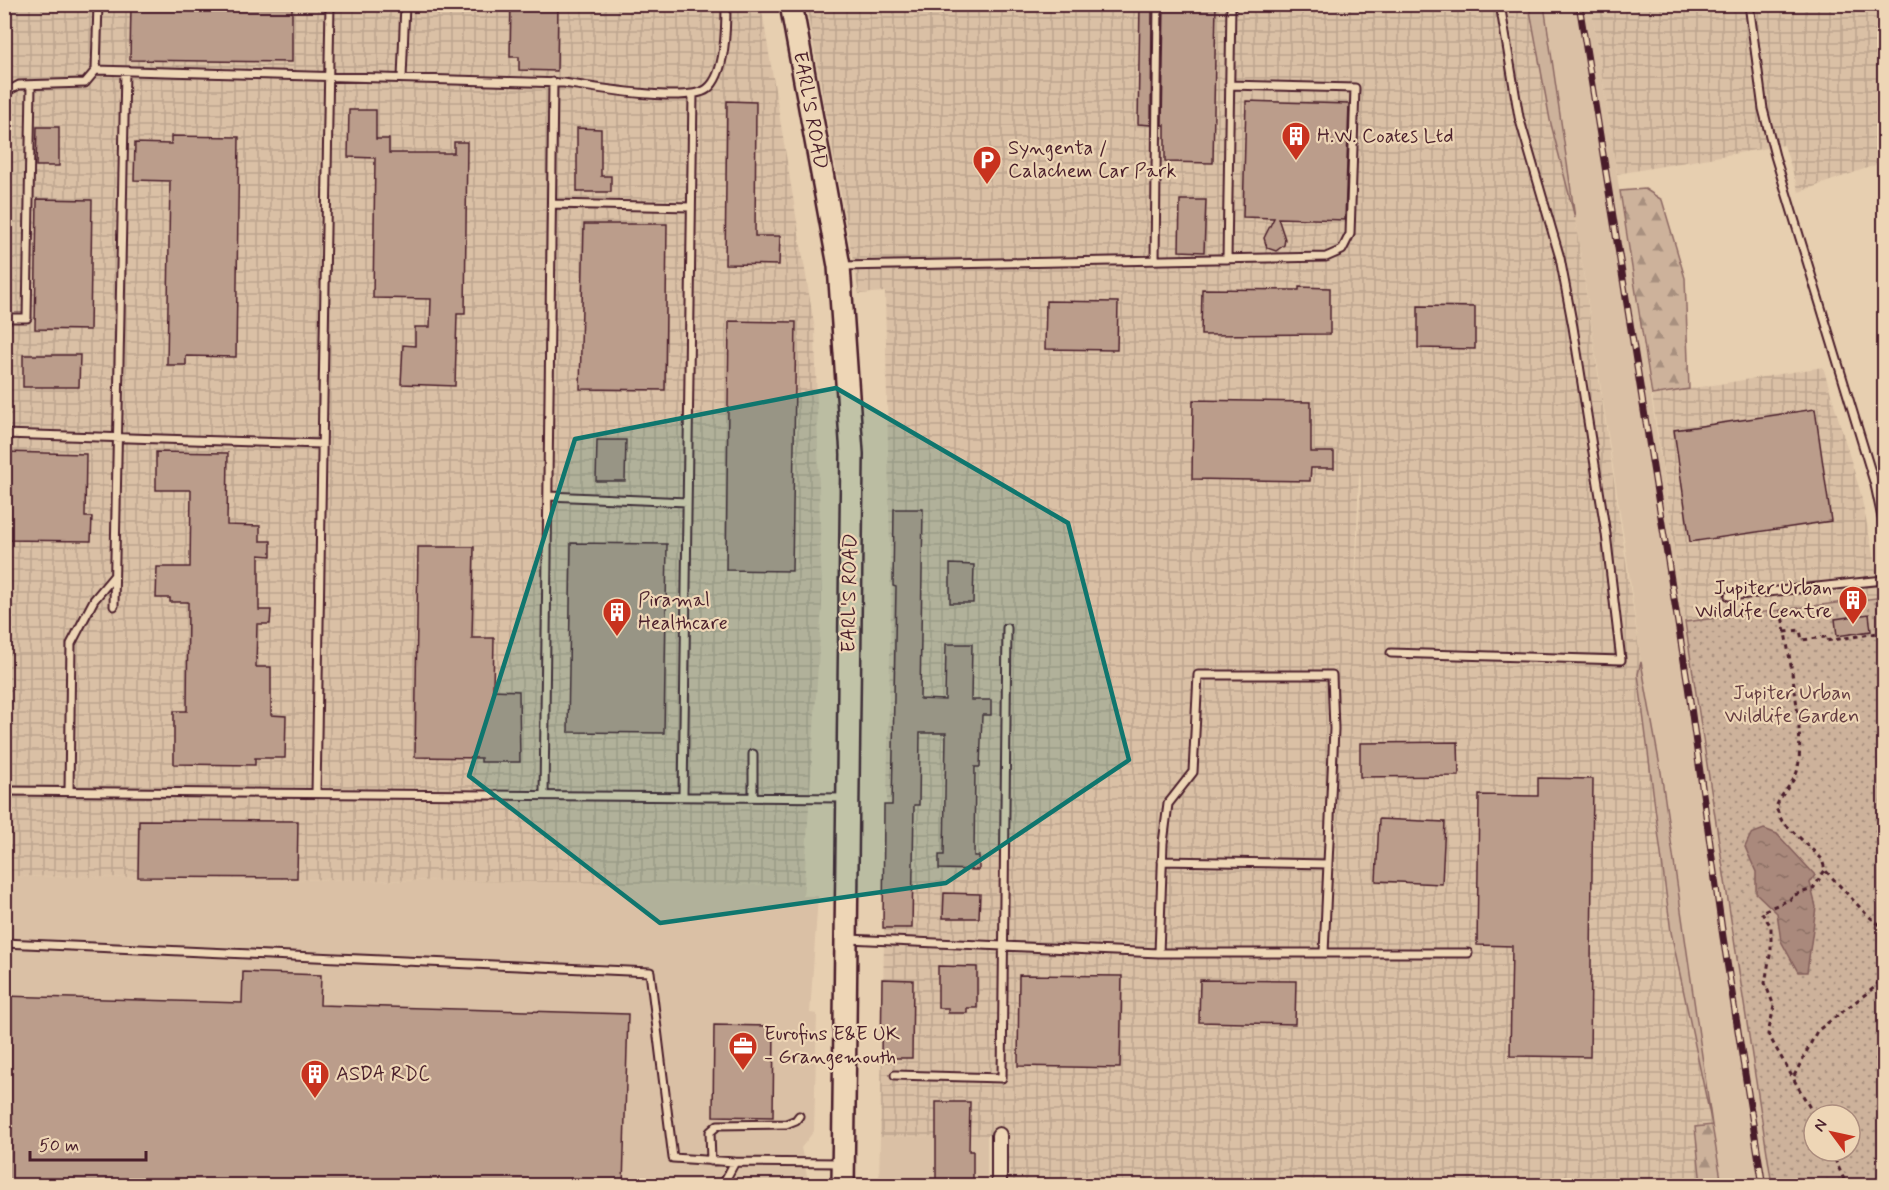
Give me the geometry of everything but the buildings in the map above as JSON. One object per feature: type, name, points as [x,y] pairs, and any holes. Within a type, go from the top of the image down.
[{"type":"main road","name":"EARL'S ROAD","points":[[791,4],[839,266],[852,454],[846,798],[848,939],[843,1185]]},
{"type":"street","points":[[999,1135],[999,1185]]},
{"type":"lane","points":[[4,93],[20,86],[85,83],[96,70],[98,4]]},
{"type":"lane","points":[[316,793],[330,4]]},
{"type":"lane","points":[[402,78],[405,4]]},
{"type":"lane","points":[[96,70],[553,82],[615,92],[693,94],[707,89],[719,72],[725,33],[726,4]]},
{"type":"lane","points":[[1155,260],[1158,4]]},
{"type":"lane","points":[[1227,259],[1231,4]]},
{"type":"lane","points":[[1391,653],[1621,660],[1606,534],[1571,315],[1560,258],[1519,117],[1500,4]]},
{"type":"lane","points":[[1749,4],[1763,109],[1775,156],[1803,241],[1884,522]]},
{"type":"lane","points":[[114,606],[125,71]]},
{"type":"lane","points":[[544,795],[553,82]]},
{"type":"lane","points":[[4,318],[27,318],[31,85]]},
{"type":"lane","points":[[839,266],[1326,257],[1342,250],[1350,234],[1355,88],[1229,85]]},
{"type":"lane","points":[[683,796],[693,94]]},
{"type":"lane","points":[[552,204],[691,207]]},
{"type":"lane","points":[[4,434],[322,444]]},
{"type":"lane","points":[[548,496],[687,502]]},
{"type":"lane","points":[[69,791],[71,644],[94,600],[114,576]]},
{"type":"lane","points":[[1729,596],[1884,580]]},
{"type":"lane","points":[[895,1075],[1002,1078],[1007,628]]},
{"type":"lane","points":[[1159,953],[1162,861],[1168,804],[1193,772],[1198,675],[1332,675],[1334,729],[1324,953]]},
{"type":"lane","points":[[753,754],[753,797]]},
{"type":"lane","points":[[4,791],[846,798]]},
{"type":"lane","points":[[1162,861],[1328,864]]},
{"type":"lane","points":[[848,939],[1159,953],[1468,953]]},
{"type":"lane","points":[[4,943],[650,972],[673,1158],[735,1162],[843,1163]]},
{"type":"lane","points":[[711,1161],[710,1132],[718,1125],[786,1124],[796,1120],[799,1116]]},
{"type":"lane","points":[[722,1185],[735,1162]]},
{"type":"path","points":[[1781,610],[1799,730],[1799,755],[1796,775],[1778,800],[1776,808],[1782,821],[1822,859],[1825,870],[1867,915],[1884,928]]},
{"type":"path","points":[[1785,632],[1800,630],[1802,640],[1825,637],[1826,641],[1884,632]]},
{"type":"path","points":[[1808,1103],[1768,1034],[1774,1006],[1765,983],[1772,950],[1771,926],[1761,912],[1769,906],[1813,889],[1825,870]]},
{"type":"path","points":[[1794,1076],[1816,1031],[1875,987],[1884,976]]},
{"type":"path","points":[[1836,1163],[1846,1185]]},
{"type":"path","points":[[1840,1185],[1841,1176]]},
{"type":"highlighted area","points":[[836,388],[1068,523],[1129,760],[946,883],[660,923],[469,776],[575,439]]},
{"type":"shaded area","points":[[5,5],[761,5],[815,330],[822,603],[804,885],[5,876]]},
{"type":"shaded area","points":[[806,5],[1529,5],[1550,120],[1575,218],[1641,662],[1638,674],[1671,932],[1712,1125],[1695,1127],[1701,1185],[1010,1185],[1008,1135],[880,1137],[891,606],[885,292],[859,294]],"holes":[[[1359,472],[1361,479],[1354,618]]]},
{"type":"shaded area","points":[[1529,5],[1591,5],[1772,1185],[1701,1185],[1638,674],[1641,662],[1627,559],[1575,218],[1550,120]]},
{"type":"shaded area","points":[[1591,5],[1884,5],[1884,162],[1799,192],[1784,145],[1617,174]]},
{"type":"shaded area","points":[[1823,367],[1860,491],[1882,597],[1685,622],[1652,395]]},
{"type":"shaded area","points":[[5,876],[804,885],[803,896],[818,896],[810,1013],[817,1014],[814,1131],[801,1148],[809,1185],[5,1186]]},
{"type":"shaded area","points":[[987,1135],[987,1185],[879,1186],[880,1137]]},
{"type":"green space","points":[[1529,5],[1544,5],[1575,218],[1550,120]]},
{"type":"green space","points":[[1645,189],[1662,200],[1685,278],[1689,389],[1652,395],[1620,191]]},
{"type":"green space","name":"Jupiter Urban Wildlife Garden","points":[[1884,597],[1884,1185],[1772,1185],[1685,622]]},
{"type":"green space","points":[[1641,662],[1661,772],[1712,1125],[1671,932],[1638,674]]},
{"type":"green space","points":[[1712,1125],[1722,1185],[1701,1185],[1695,1127]]},
{"type":"water","points":[[1764,829],[1777,834],[1815,875],[1810,883],[1816,907],[1807,972],[1798,972],[1781,941],[1777,913],[1756,893],[1756,872],[1745,847],[1751,834]]},
{"type":"railway","points":[[1579,4],[1688,686],[1723,937],[1763,1186]]},
{"type":"place","name":"H.W. Coates Ltd","points":[[1296,162]]},
{"type":"place","name":"Syngenta / Calachem Car Park","points":[[987,186]]},
{"type":"place","name":"Jupiter Urban Wildlife Centre","points":[[1853,626]]},
{"type":"place","name":"Piramal Healthcare","points":[[617,638]]},
{"type":"place","name":"Eurofins E&E UK - Grangemouth","points":[[743,1072]]},
{"type":"place","name":"ASDA RDC","points":[[315,1100]]}]
